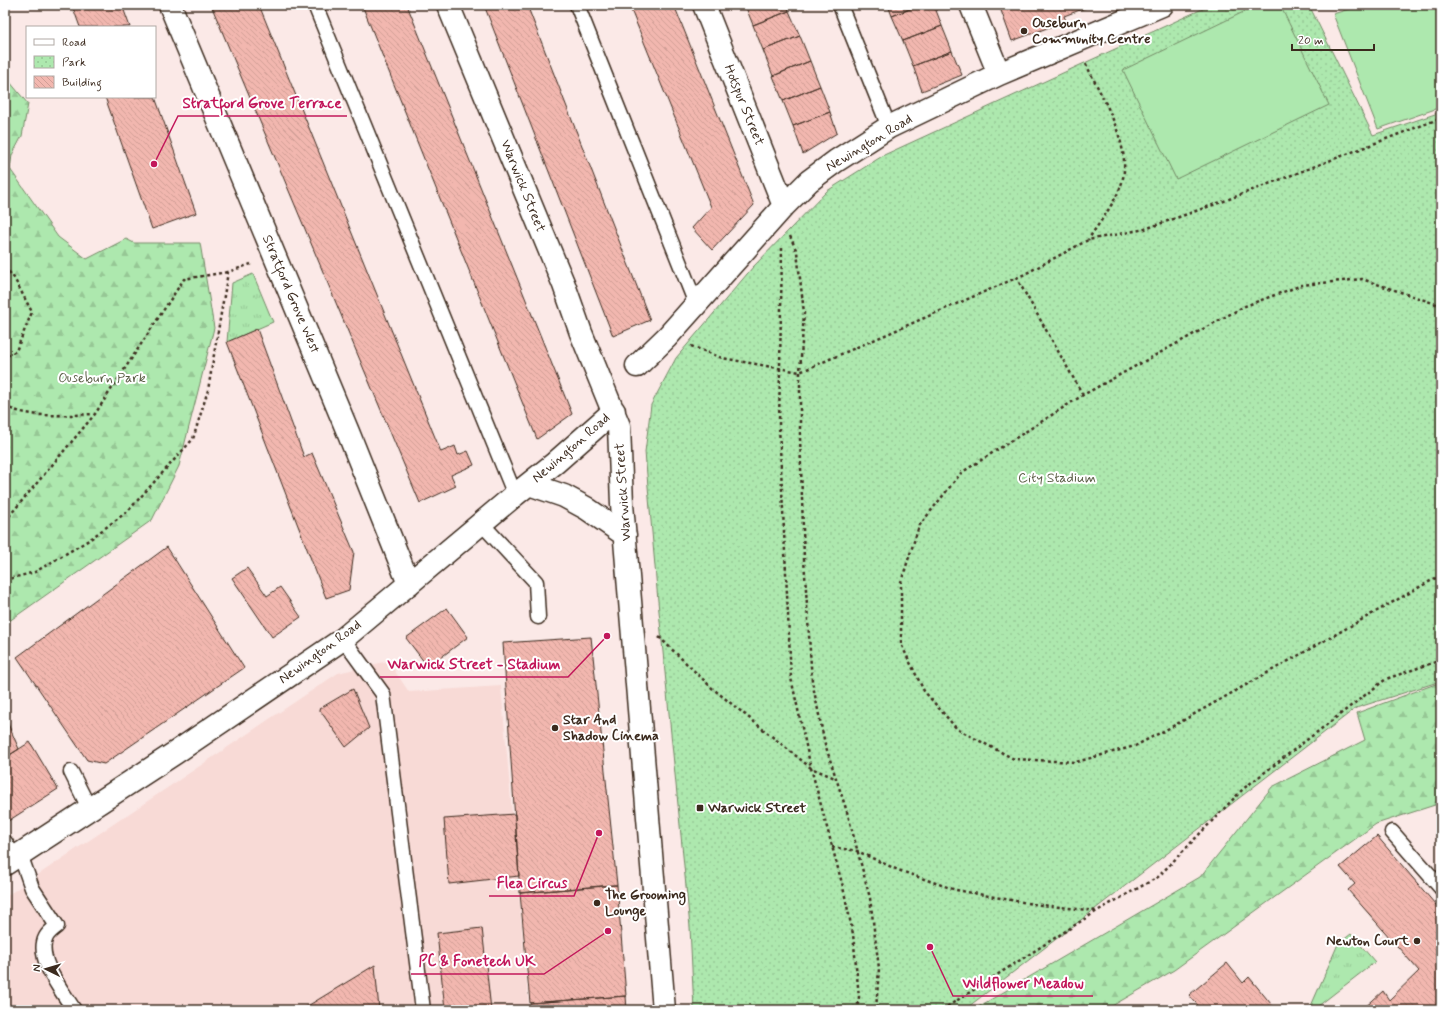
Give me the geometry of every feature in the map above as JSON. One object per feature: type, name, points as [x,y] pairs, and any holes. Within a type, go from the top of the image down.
[{"type":"street","name":"Stratford Grove West","points":[[170,5],[275,255],[409,584]]},
{"type":"street","name":"Warwick Street","points":[[448,5],[564,285],[581,333],[619,426],[626,535],[664,1010]]},
{"type":"street","name":"Hotspur Street","points":[[704,5],[784,206]]},
{"type":"street","points":[[971,5],[999,74]]},
{"type":"street","name":"Newington Road","points":[[637,366],[668,337],[784,206],[809,181],[889,127],[999,74],[1162,5]]},
{"type":"street","name":"Newington Road","points":[[11,854],[90,810],[343,638],[614,411]]},
{"type":"street","points":[[522,489],[564,496],[586,508],[626,535]]},
{"type":"lane","points":[[315,5],[522,489]]},
{"type":"lane","points":[[577,5],[696,304]]},
{"type":"lane","points":[[840,5],[889,127]]},
{"type":"lane","points":[[481,523],[536,582],[538,617]]},
{"type":"lane","points":[[343,638],[383,694],[423,1010]]},
{"type":"lane","points":[[71,772],[90,810]]},
{"type":"lane","points":[[1392,832],[1441,888]]},
{"type":"lane","points":[[11,854],[57,926],[46,937],[43,948],[45,962],[74,1010]]},
{"type":"path","points":[[1076,42],[1121,140],[1124,162],[1121,186],[1108,211],[1088,240]]},
{"type":"path","points":[[668,337],[722,358],[800,372],[1016,277],[1088,240],[1145,229],[1224,202],[1441,118]]},
{"type":"path","points":[[786,237],[788,230],[797,252],[804,313],[800,372],[800,437],[804,552],[812,681],[825,744],[870,898],[879,968],[876,1010]]},
{"type":"path","points":[[784,243],[781,249],[779,426],[791,678],[811,768],[843,886],[853,934],[859,997],[857,1010]]},
{"type":"path","points":[[5,521],[95,414],[184,279],[228,272],[275,255]]},
{"type":"path","points":[[5,267],[14,278],[32,312],[16,351],[5,357]]},
{"type":"path","points":[[5,580],[35,572],[88,540],[128,512],[194,439],[208,390],[228,272]]},
{"type":"path","points":[[1016,277],[1083,395]]},
{"type":"path","points":[[1441,308],[1362,279],[1302,285],[1245,306],[1083,395],[961,473],[918,526],[901,582],[901,644],[924,691],[957,729],[1014,759],[1076,762],[1135,746],[1181,722],[1441,574]]},
{"type":"path","points":[[5,406],[14,411],[57,416],[95,414]]},
{"type":"path","points":[[632,612],[712,688],[811,768],[836,778]]},
{"type":"path","points":[[942,1010],[1097,911],[1158,877],[1243,789],[1386,679],[1441,660]]},
{"type":"path","points":[[832,847],[857,851],[898,870],[956,890],[1033,904],[1097,911]]},
{"type":"shaded area","points":[[388,661],[409,692],[501,686],[529,1010],[5,1010],[5,897],[338,673]]},
{"type":"green space","name":"City Stadium","points":[[1211,5],[1309,5],[1373,135],[1441,112],[1441,681],[1356,708],[964,1010],[694,1010],[690,927],[645,452],[651,405],[676,358],[753,267],[827,191],[884,155]]},
{"type":"green space","points":[[1258,5],[1280,5],[1329,105],[1176,179],[1123,70]]},
{"type":"green space","points":[[1362,5],[1441,5],[1441,107],[1378,129],[1333,14]]},
{"type":"green space","name":"Ouseburn Park","points":[[5,76],[28,104],[22,136],[12,155],[10,169],[58,237],[87,259],[126,239],[134,243],[200,243],[214,328],[179,466],[152,520],[5,624]]},
{"type":"green space","points":[[253,274],[273,322],[227,342],[232,283]]},
{"type":"green space","points":[[1441,682],[1441,803],[1376,824],[1174,970],[1105,1010],[973,1010],[1200,877],[1272,787],[1365,740],[1357,713]]},
{"type":"green space","points":[[1351,934],[1375,962],[1313,1010],[1311,1006],[1338,944]]},
{"type":"building","points":[[72,5],[122,5],[130,26],[80,26]]},
{"type":"building","points":[[211,5],[259,5],[441,452],[455,446],[458,455],[468,451],[474,465],[451,475],[456,486],[420,503]]},
{"type":"building","points":[[362,5],[407,5],[572,414],[537,439]]},
{"type":"building","points":[[484,5],[527,5],[650,320],[613,336]]},
{"type":"building","points":[[629,5],[674,5],[754,205],[712,250],[692,228],[711,207]]},
{"type":"building","points":[[745,5],[787,5],[789,11],[753,25]]},
{"type":"building","points":[[888,5],[920,5],[892,16]]},
{"type":"building","points":[[920,5],[934,5],[942,26],[903,41],[892,16]]},
{"type":"building","name":"Ouseburn Community Centre","points":[[999,5],[1093,5],[1064,16],[1066,21],[1012,41]]},
{"type":"building","points":[[789,11],[800,36],[763,50],[753,25]]},
{"type":"building","points":[[942,26],[952,51],[913,66],[903,41]]},
{"type":"building","points":[[800,36],[810,61],[773,76],[763,50]]},
{"type":"building","points":[[952,51],[962,75],[922,91],[913,66]]},
{"type":"building","points":[[810,61],[820,86],[783,101],[773,76]]},
{"type":"building","points":[[820,86],[830,112],[793,126],[783,101]]},
{"type":"building","points":[[105,98],[155,98],[196,213],[152,229]]},
{"type":"building","points":[[830,112],[837,133],[803,154],[793,126]]},
{"type":"building","points":[[257,329],[304,457],[312,453],[354,552],[349,590],[326,598],[227,342]]},
{"type":"building","points":[[167,547],[244,668],[104,764],[87,760],[17,657]]},
{"type":"building","points":[[247,568],[267,596],[280,587],[301,617],[272,637],[232,578]]},
{"type":"building","points":[[447,608],[468,637],[428,667],[406,638]]},
{"type":"building","name":"Star And Shadow Cinema","points":[[591,637],[617,885],[520,893],[503,643]]},
{"type":"building","points":[[353,689],[369,728],[346,747],[319,709]]},
{"type":"building","points":[[5,717],[19,749],[5,758]]},
{"type":"building","points":[[30,742],[58,789],[5,823],[5,758]]},
{"type":"building","points":[[515,814],[519,876],[449,884],[444,819]]},
{"type":"building","name":"Newton Court","points":[[1377,836],[1441,911],[1441,1010],[1362,1010],[1383,991],[1389,1000],[1419,971],[1348,890],[1355,884],[1340,867]]},
{"type":"building","points":[[617,885],[626,996],[530,1003],[520,893]]},
{"type":"building","points":[[482,928],[491,1010],[445,1010],[437,933]]},
{"type":"building","points":[[1227,963],[1243,983],[1249,977],[1276,1010],[1202,1010],[1189,995]]},
{"type":"building","points":[[375,965],[379,1010],[301,1010]]},
{"type":"building","points":[[626,996],[627,1010],[531,1010],[530,1003]]},
{"type":"place","name":"Ouseburn Community Centre","points":[[1024,31]]},
{"type":"place","name":"Stratford Grove Terrace","points":[[154,164]]},
{"type":"place","name":"Warwick Street - Stadium","points":[[607,636]]},
{"type":"place","name":"Star And Shadow Cinema","points":[[555,728]]},
{"type":"place","name":"Warwick Street","points":[[700,808]]},
{"type":"place","name":"Flea Circus","points":[[599,833]]},
{"type":"place","name":"The Grooming Lounge","points":[[597,903]]},
{"type":"place","name":"PC & Fonetech UK","points":[[608,931]]},
{"type":"place","name":"Newton Court","points":[[1417,941]]},
{"type":"place","name":"Wildflower Meadow","points":[[930,947]]}]
